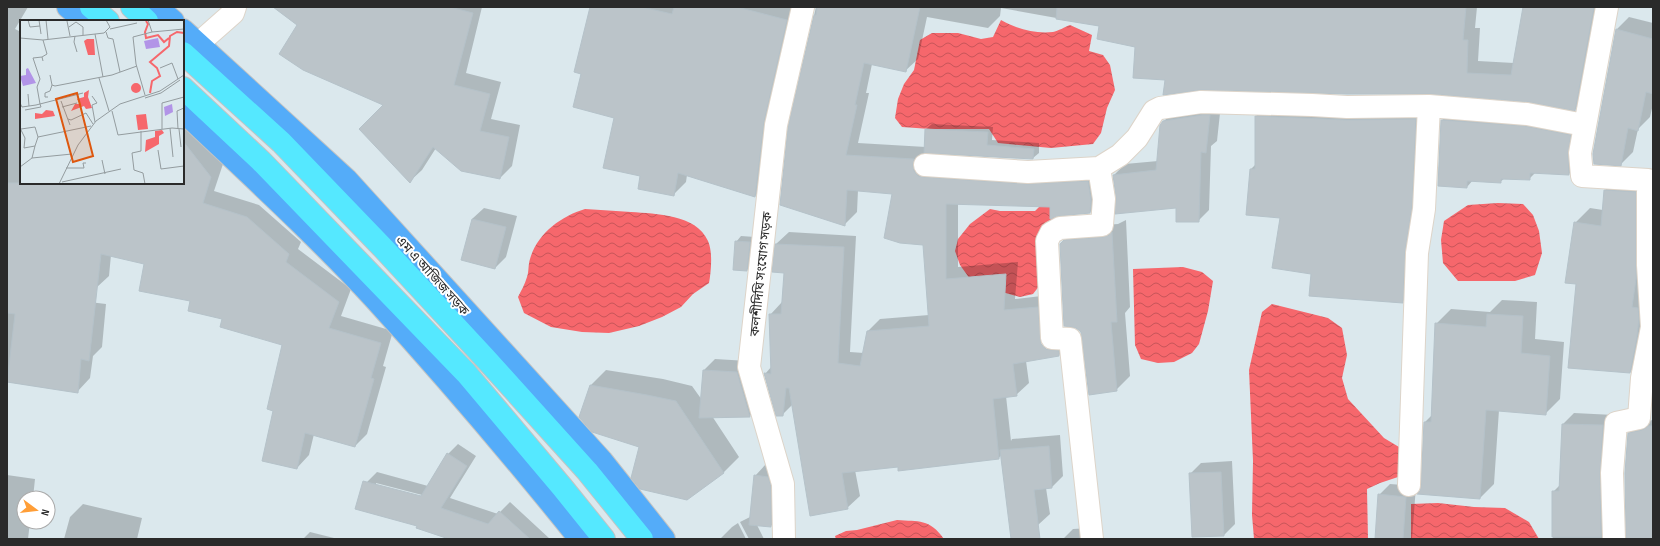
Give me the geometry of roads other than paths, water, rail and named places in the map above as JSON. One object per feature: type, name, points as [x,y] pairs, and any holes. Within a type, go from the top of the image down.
[{"type":"highway","points":[[91,7],[107,20]]},
{"type":"highway","points":[[132,7],[147,20]]},
{"type":"highway","points":[[188,42],[486,358],[560,441],[642,539]]},
{"type":"highway","points":[[184,89],[266,167],[466,374],[604,539]]},
{"type":"main road","points":[[68,7],[84,20]]},
{"type":"main road","points":[[157,7],[172,20]]},
{"type":"main road","name":"এম এ আজিজ সড়ক","points":[[188,42],[346,179],[596,455],[664,539]]},
{"type":"main road","points":[[184,112],[298,220],[375,299],[452,385],[580,539]]},
{"type":"street","points":[[188,42],[233,13],[235,7]]},
{"type":"street","name":"কলশীদিঘি সংযোগ সড়ক","points":[[784,539],[783,484],[749,367],[776,125],[803,7]]},
{"type":"street","points":[[1607,7],[1584,125],[1580,153],[1582,176],[1648,180],[1648,266],[1652,327],[1642,378],[1639,418],[1616,423],[1612,473],[1614,539]]},
{"type":"street","points":[[925,165],[1028,172],[1099,168],[1120,155],[1138,138],[1154,111],[1160,108],[1201,102],[1347,107],[1429,106],[1527,114],[1584,125]]},
{"type":"street","points":[[1409,485],[1417,253],[1424,209],[1429,106]]},
{"type":"street","points":[[1092,539],[1070,339],[1052,338],[1047,241],[1051,232],[1060,228],[1102,225],[1104,199],[1099,168]]},
{"type":"water","points":[[1001,20],[1013,26],[1040,32],[1053,32],[1070,25],[1092,35],[1089,51],[1103,55],[1110,65],[1115,90],[1107,108],[1101,133],[1093,144],[1051,148],[998,143],[989,129],[930,129],[902,127],[895,118],[898,99],[904,84],[914,70],[920,40],[932,33],[958,33],[981,39],[993,37]]},
{"type":"water","points":[[1051,203],[1056,210],[1040,285],[1033,294],[1020,297],[995,290],[970,279],[960,265],[955,251],[958,239],[970,224],[990,209],[1000,211],[1035,211],[1042,204]]},
{"type":"water","points":[[1498,203],[1523,204],[1533,215],[1539,231],[1542,253],[1535,275],[1515,281],[1458,281],[1443,263],[1441,240],[1444,221],[1468,205]]},
{"type":"water","points":[[585,209],[663,215],[685,220],[694,225],[702,232],[710,246],[711,262],[709,283],[693,294],[681,307],[662,317],[639,326],[609,333],[582,332],[551,327],[524,313],[518,297],[528,275],[533,250],[551,227],[567,216]]},
{"type":"water","points":[[1183,267],[1202,272],[1213,281],[1208,311],[1199,344],[1192,353],[1174,362],[1158,363],[1141,359],[1135,345],[1133,269]]},
{"type":"water","points":[[1272,304],[1328,318],[1342,328],[1347,355],[1342,378],[1348,399],[1384,438],[1399,447],[1398,477],[1367,489],[1368,539],[1254,539],[1252,515],[1253,461],[1249,370],[1262,312]]},
{"type":"water","points":[[1438,503],[1474,507],[1505,508],[1529,522],[1539,539],[1411,539],[1411,504]]},
{"type":"water","points":[[897,520],[918,521],[928,524],[939,532],[944,539],[836,539],[835,536],[846,531],[857,530]]}]
